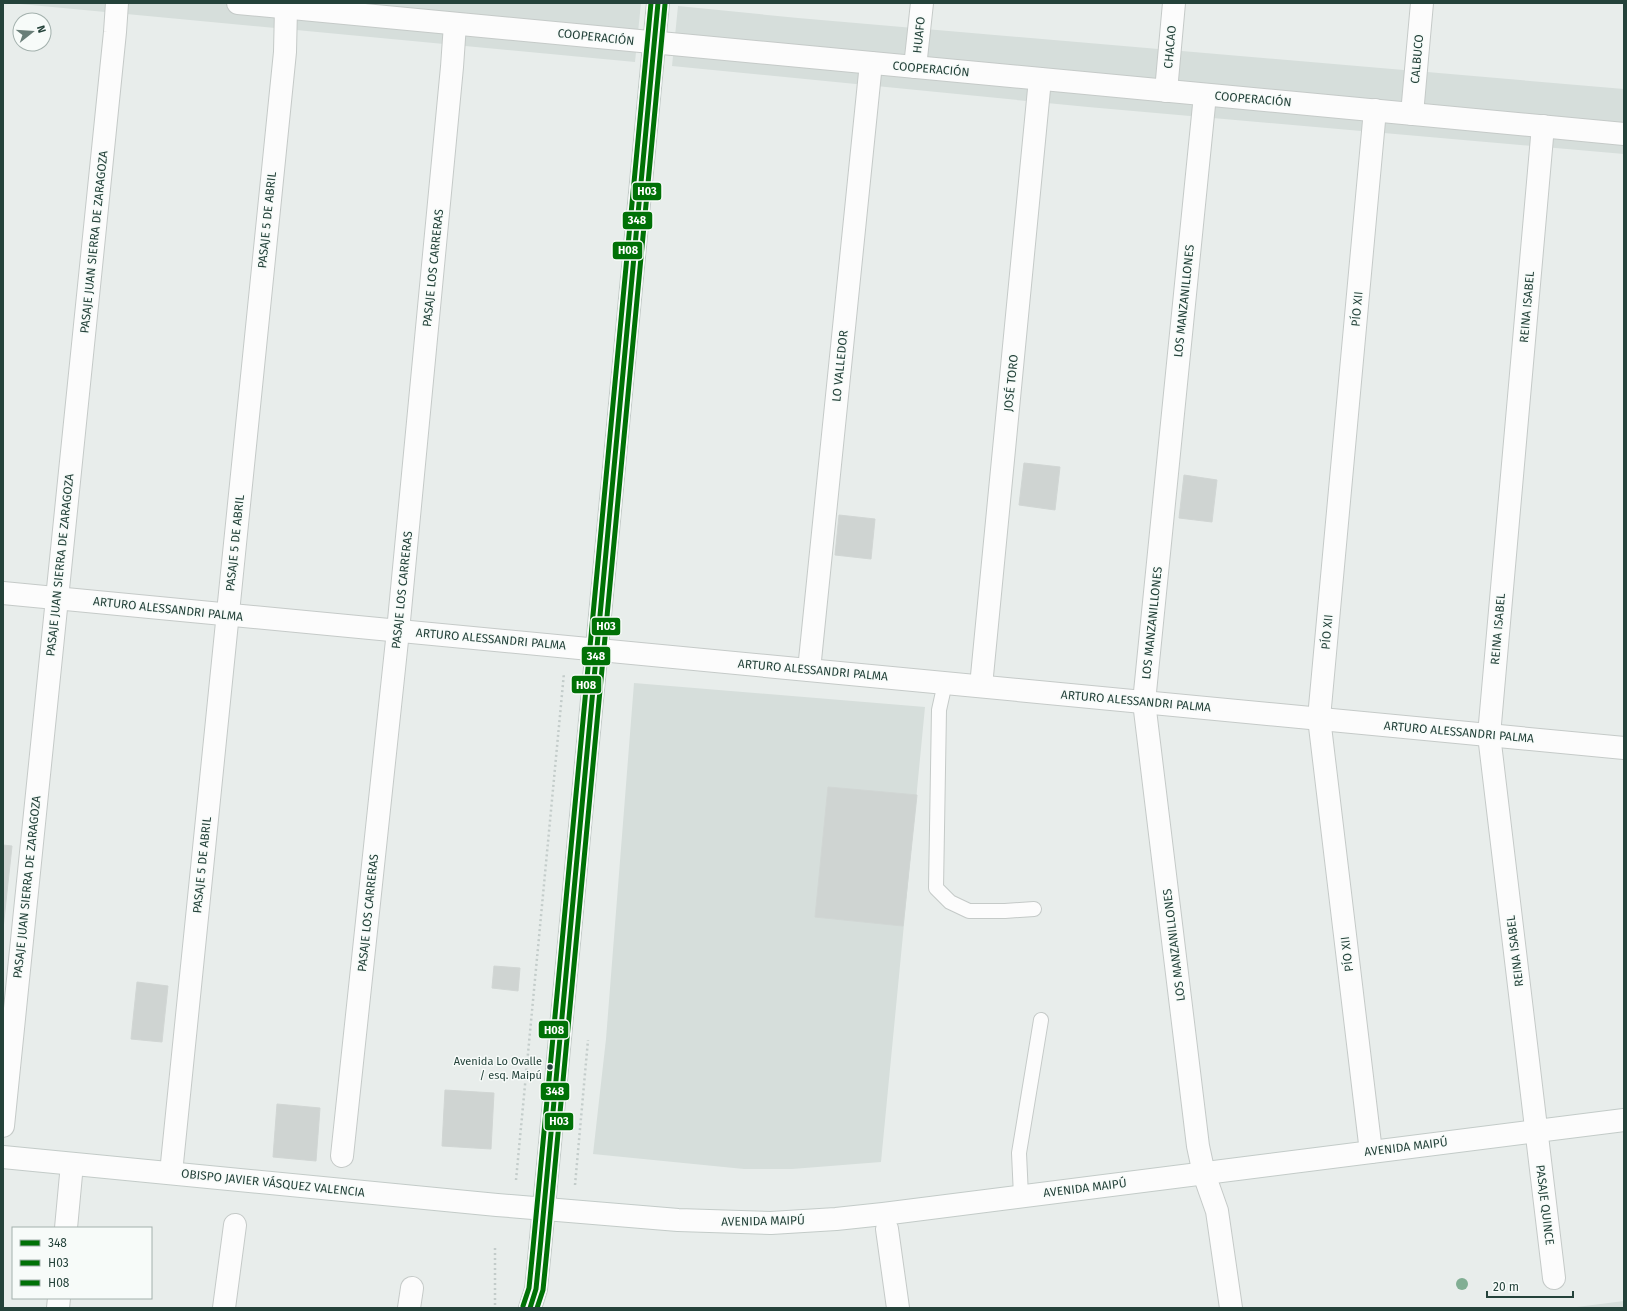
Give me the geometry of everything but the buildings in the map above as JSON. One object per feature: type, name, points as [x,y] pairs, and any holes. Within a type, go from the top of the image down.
[{"type":"street","name":"PASAJE JUAN SIERRA DE ZARAGOZA","points":[[3,1126],[115,32],[116,3]]},
{"type":"street","name":"COOPERACIÓN","points":[[238,3],[1624,134]]},
{"type":"street","points":[[536,1302],[658,3]]},
{"type":"street","name":"HUAFO","points":[[916,67],[922,3]]},
{"type":"street","name":"CHACAO","points":[[1166,91],[1174,3]]},
{"type":"street","name":"CALBUCO","points":[[1412,114],[1422,3]]},
{"type":"street","name":"PASAJE 5 DE ABRIL","points":[[171,1173],[284,52],[286,8]]},
{"type":"street","name":"PASAJE LOS CARRERAS","points":[[342,1156],[398,630],[455,24]]},
{"type":"street","name":"LO VALLEDOR","points":[[808,670],[871,63]]},
{"type":"street","name":"JOSÉ TORO","points":[[982,686],[1040,79]]},
{"type":"street","name":"LOS MANZANILLONES","points":[[1205,95],[1144,702],[1198,1146],[1204,1174],[1217,1211],[1231,1308]]},
{"type":"street","name":"PÍO XII","points":[[1371,1152],[1319,718],[1375,110]]},
{"type":"street","name":"REINA ISABEL","points":[[1536,1131],[1488,735],[1543,126]]},
{"type":"street","name":"ARTURO ALESSANDRI PALMA","points":[[3,593],[1624,748]]},
{"type":"street","name":"AVENIDA MAIPÚ","points":[[544,1209],[678,1220],[771,1223],[836,1219],[1204,1174],[1624,1120]]},
{"type":"street","name":"PASAJE QUINCE","points":[[1536,1131],[1554,1278]]},
{"type":"street","name":"OBISPO JAVIER VÁSQUEZ VALENCIA","points":[[3,1157],[544,1209]]},
{"type":"street","points":[[66,1227],[72,1164]]},
{"type":"street","points":[[224,1308],[235,1225]]},
{"type":"street","points":[[887,1229],[898,1308]]},
{"type":"lane","points":[[945,683],[939,710],[936,888],[950,902],[969,911],[1034,909]]},
{"type":"lane","points":[[1021,1196],[1019,1153],[1041,1020]]},
{"type":"path","points":[[515,1184],[564,673]]},
{"type":"path","points":[[494,1248],[495,1308]]},
{"type":"shaded area","points":[[10,3],[641,3],[635,62]]},
{"type":"shaded area","points":[[678,6],[798,18],[1624,89],[1624,154],[1088,107],[672,66]]},
{"type":"shaded area","points":[[634,683],[925,707],[881,1162],[792,1169],[744,1169],[593,1154],[606,1039]]},
{"type":"shaded area","points":[[1624,1301],[1624,1308],[1569,1308]]},
{"type":"transit line","name":"H08","points":[[523,1306],[529,1288],[533,1248],[651,3]]},
{"type":"transit line","name":"348","points":[[530,1308],[536,1289],[540,1249],[658,3]]},
{"type":"transit line","name":"H03","points":[[537,1308],[543,1290],[547,1250],[665,4]]},
{"type":"place","name":"Avenida Lo Ovalle / esq. Maipú","points":[[550,1067]]}]
